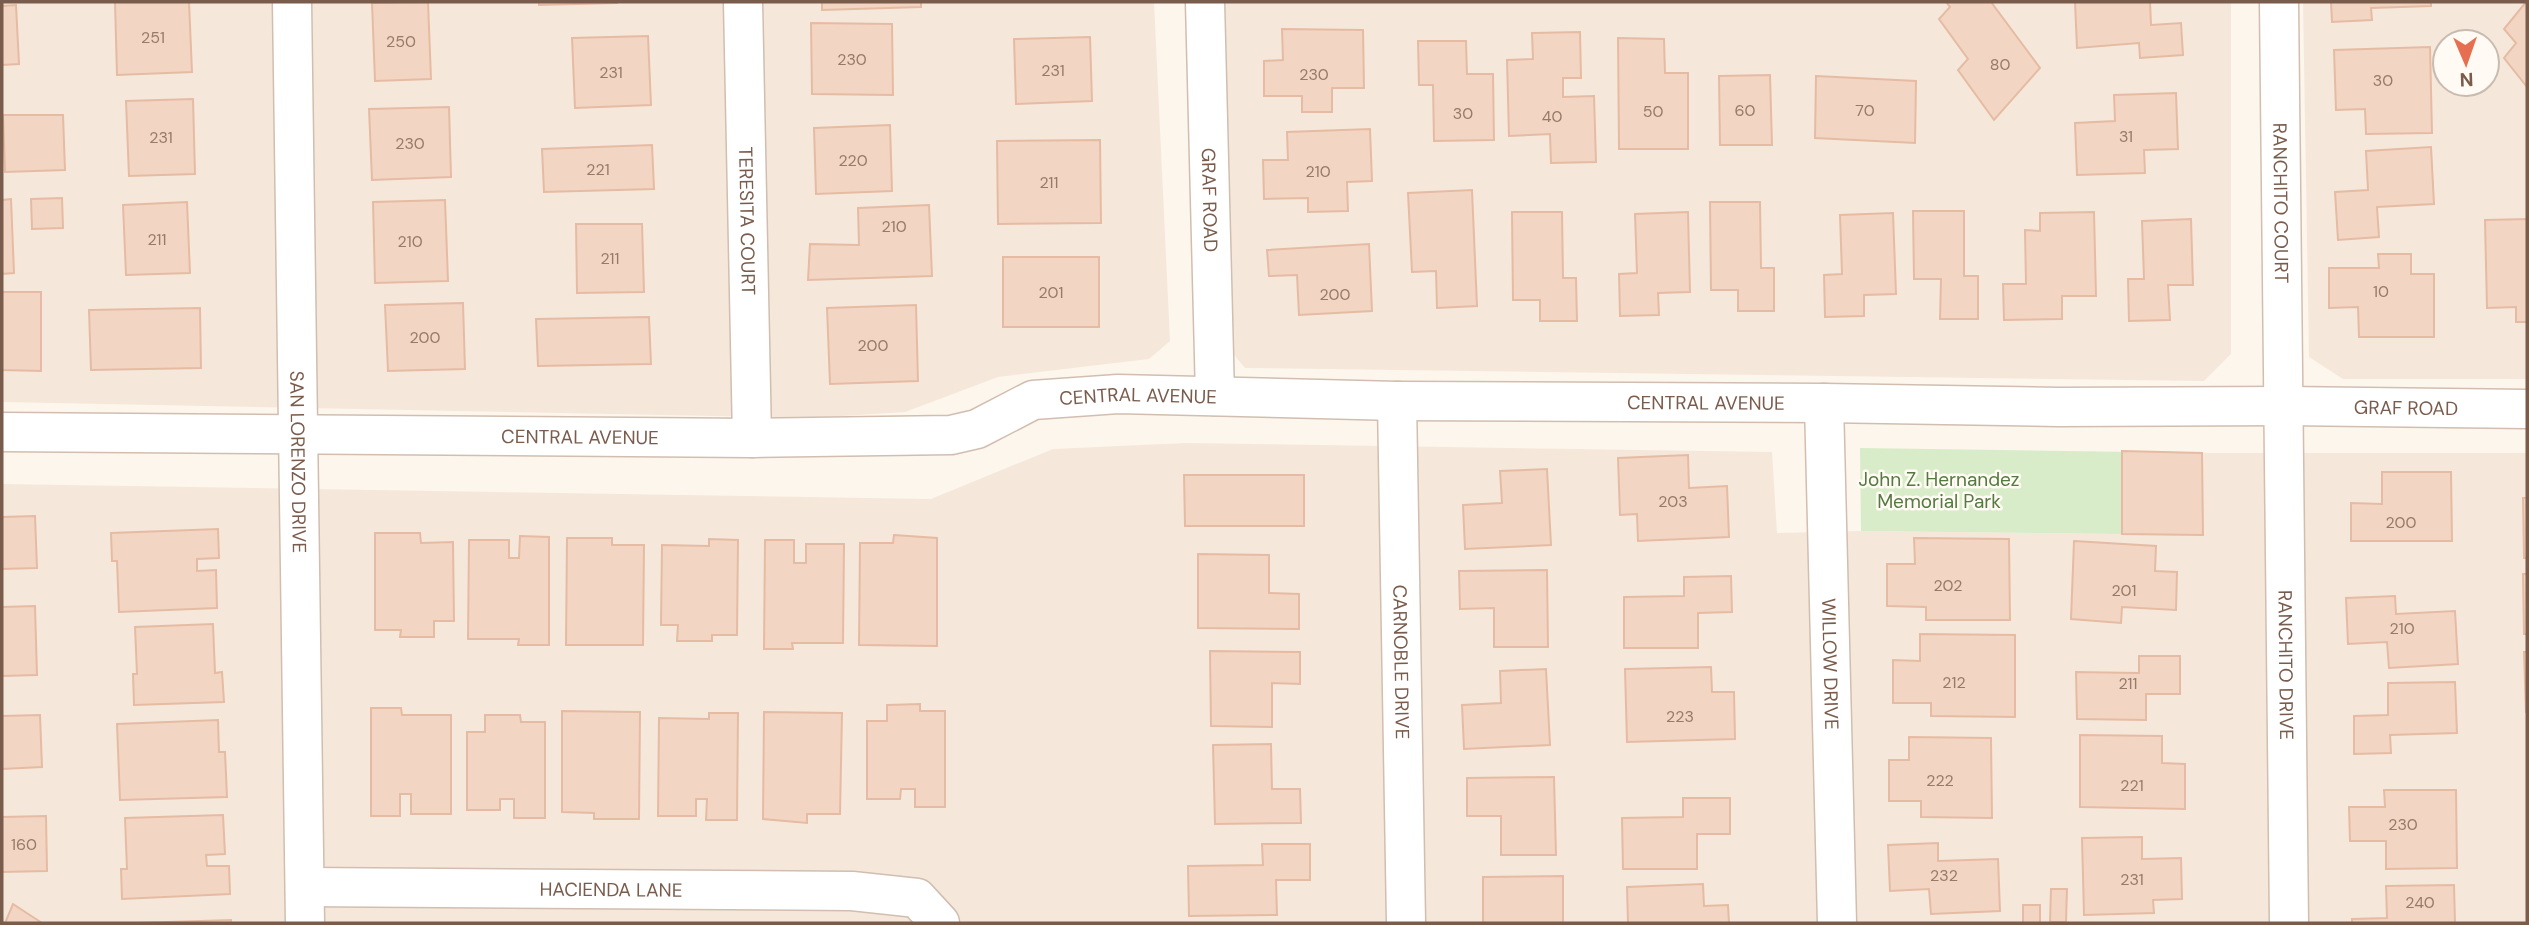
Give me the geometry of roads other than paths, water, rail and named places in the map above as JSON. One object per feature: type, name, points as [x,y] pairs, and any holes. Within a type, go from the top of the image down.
[{"type":"street","name":"SAN LORENZO DRIVE","points":[[292,2],[305,905]]},
{"type":"street","name":"TERESITA COURT","points":[[743,2],[752,438]]},
{"type":"street","name":"GRAF ROAD","points":[[1205,2],[1215,396]]},
{"type":"street","name":"RANCHITO COURT","points":[[2279,2],[2284,406]]},
{"type":"street","name":"CENTRAL AVENUE","points":[[2,432],[752,438],[951,435],[977,429],[1033,400],[1118,394],[1396,401],[2058,407],[2284,406]]},
{"type":"street","name":"CARNOBLE DRIVE","points":[[1396,401],[1406,923]]},
{"type":"street","name":"WILLOW DRIVE","points":[[1824,403],[1837,923]]},
{"type":"street","name":"GRAF ROAD","points":[[2284,406],[2527,409]]},
{"type":"street","name":"RANCHITO DRIVE","points":[[2284,406],[2289,923]]},
{"type":"street","name":"HACIENDA LANE","points":[[305,905],[852,891],[928,911]]},
{"type":"park label","name":"John Z. Hernandez Memorial Park","points":[[1939,490]]}]
